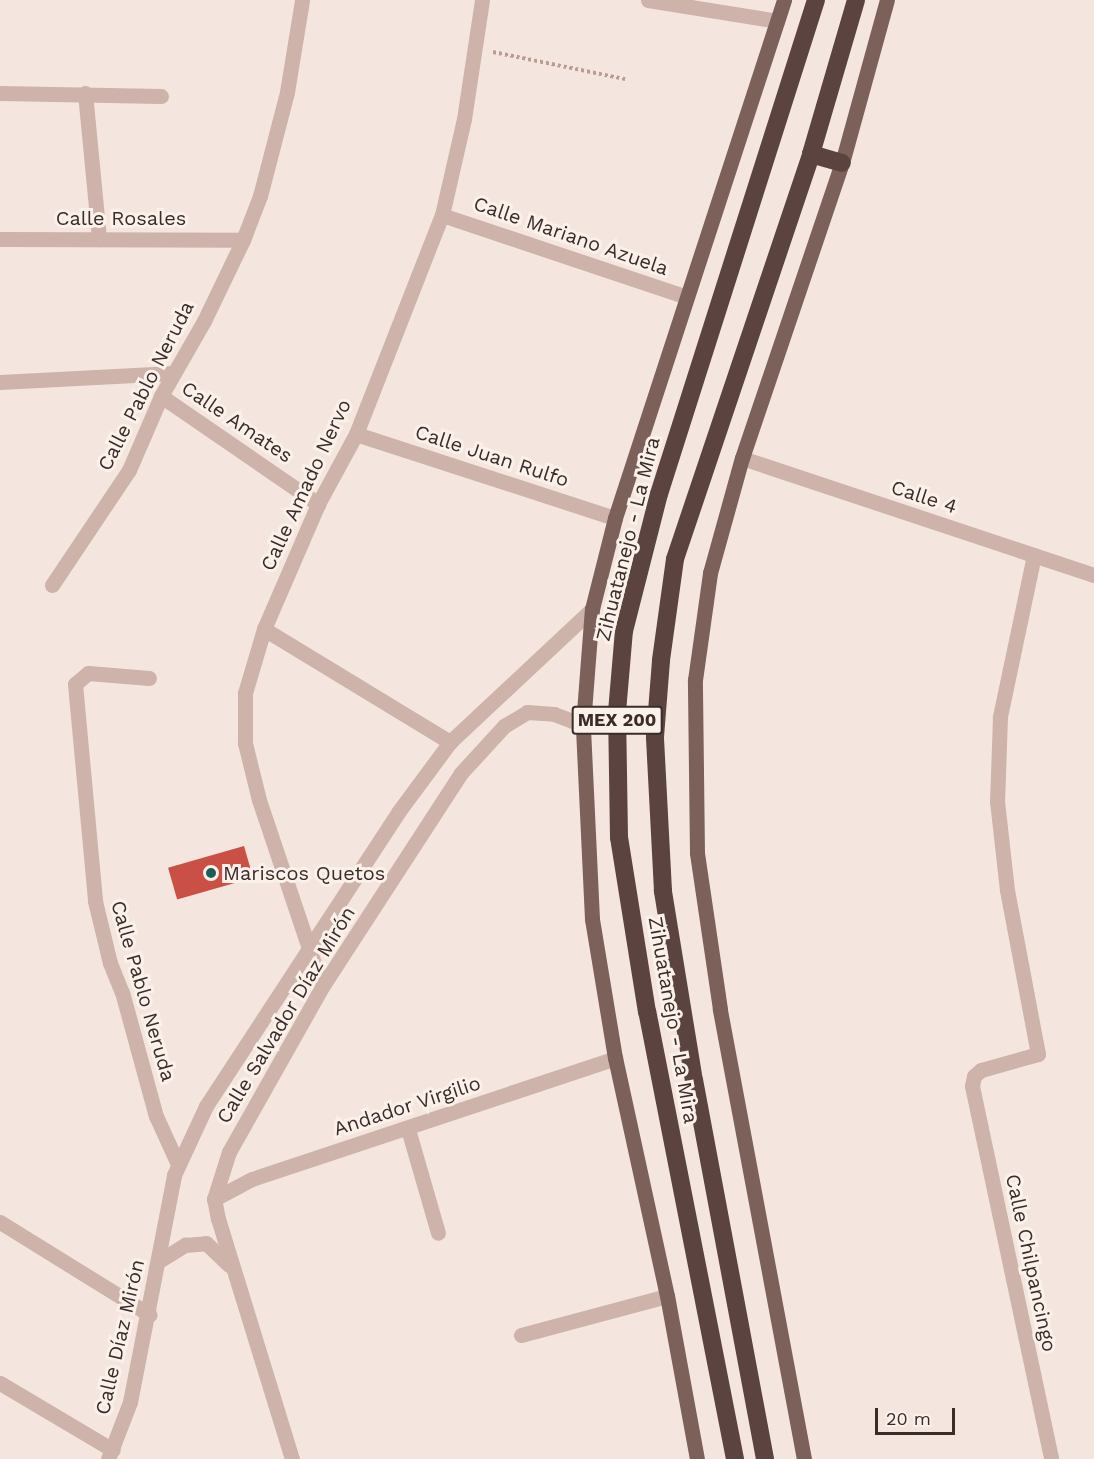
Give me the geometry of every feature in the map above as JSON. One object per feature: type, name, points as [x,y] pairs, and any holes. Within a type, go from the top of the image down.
[{"type":"highway","name":"Zihuatanejo - La Mira","points":[[735,1459],[647,1012],[621,849],[617,712],[624,631],[659,494],[816,0]]},
{"type":"highway","name":"Zihuatanejo - La Mira","points":[[765,1459],[694,1081],[663,891],[655,736],[660,660],[675,559],[811,154],[856,0]]},
{"type":"highway","points":[[811,154],[842,163]]},
{"type":"main road","points":[[697,1459],[667,1296],[615,1058],[592,919],[583,725],[592,609],[615,518],[784,0]]},
{"type":"main road","points":[[804,1459],[720,1009],[697,853],[695,680],[710,573],[742,458],[842,163],[887,0]]},
{"type":"street","name":"Calle Pablo Neruda","points":[[52,585],[129,470],[161,396],[204,321],[243,240],[260,196],[287,92],[302,0]]},
{"type":"street","name":"Calle Amado Nervo","points":[[322,987],[259,800],[245,743],[245,693],[264,628],[318,504],[356,434],[442,215],[464,119],[482,0]]},
{"type":"street","points":[[648,0],[777,21]]},
{"type":"street","points":[[0,93],[161,96]]},
{"type":"street","points":[[85,93],[99,239]]},
{"type":"street","name":"Calle Mariano Azuela","points":[[442,215],[687,297]]},
{"type":"street","name":"Calle Rosales","points":[[0,240],[243,240]]},
{"type":"street","name":"Calle Amates","points":[[0,382],[173,373]]},
{"type":"street","name":"Calle Amates","points":[[161,396],[318,504]]},
{"type":"street","name":"Calle Juan Rulfo","points":[[356,434],[615,518]]},
{"type":"street","name":"Calle 4","points":[[742,458],[1094,575]]},
{"type":"street","name":"Calle Chilpancingo","points":[[1034,555],[1000,717],[996,801],[1006,890],[1038,1054],[1031,1059],[981,1070],[974,1076],[972,1086],[1051,1459]]},
{"type":"street","name":"Calle Salvador Díaz Mirón","points":[[165,1222],[177,1162],[226,1073],[310,950],[399,811],[450,742],[592,609]]},
{"type":"street","points":[[264,628],[450,742]]},
{"type":"street","name":"Calle Pablo Neruda","points":[[149,678],[88,673],[75,684],[95,901],[110,963],[122,992],[156,1116],[177,1162]]},
{"type":"street","name":"Calle Salvador Díaz Mirón","points":[[214,1198],[230,1152],[322,987],[461,773],[504,726],[527,712],[554,714],[583,725]]},
{"type":"street","name":"Andador Virgilio","points":[[214,1198],[252,1179],[408,1129],[615,1058]]},
{"type":"street","points":[[408,1129],[438,1233]]},
{"type":"street","points":[[214,1198],[292,1459]]},
{"type":"street","points":[[0,1222],[150,1315]]},
{"type":"street","name":"Calle Díaz Mirón","points":[[110,1455],[130,1402],[150,1315],[165,1222]]},
{"type":"street","points":[[159,1261],[185,1245],[206,1243],[222,1254],[236,1275]]},
{"type":"street","points":[[521,1335],[667,1296]]},
{"type":"street","points":[[0,1383],[110,1455]]},
{"type":"path","points":[[474,48],[625,79]]},
{"type":"building","name":"Mariscos Quetos","points":[[244,846],[253,878],[177,899],[168,868]]},
{"type":"place","name":"Mariscos Quetos","points":[[211,873]]}]
